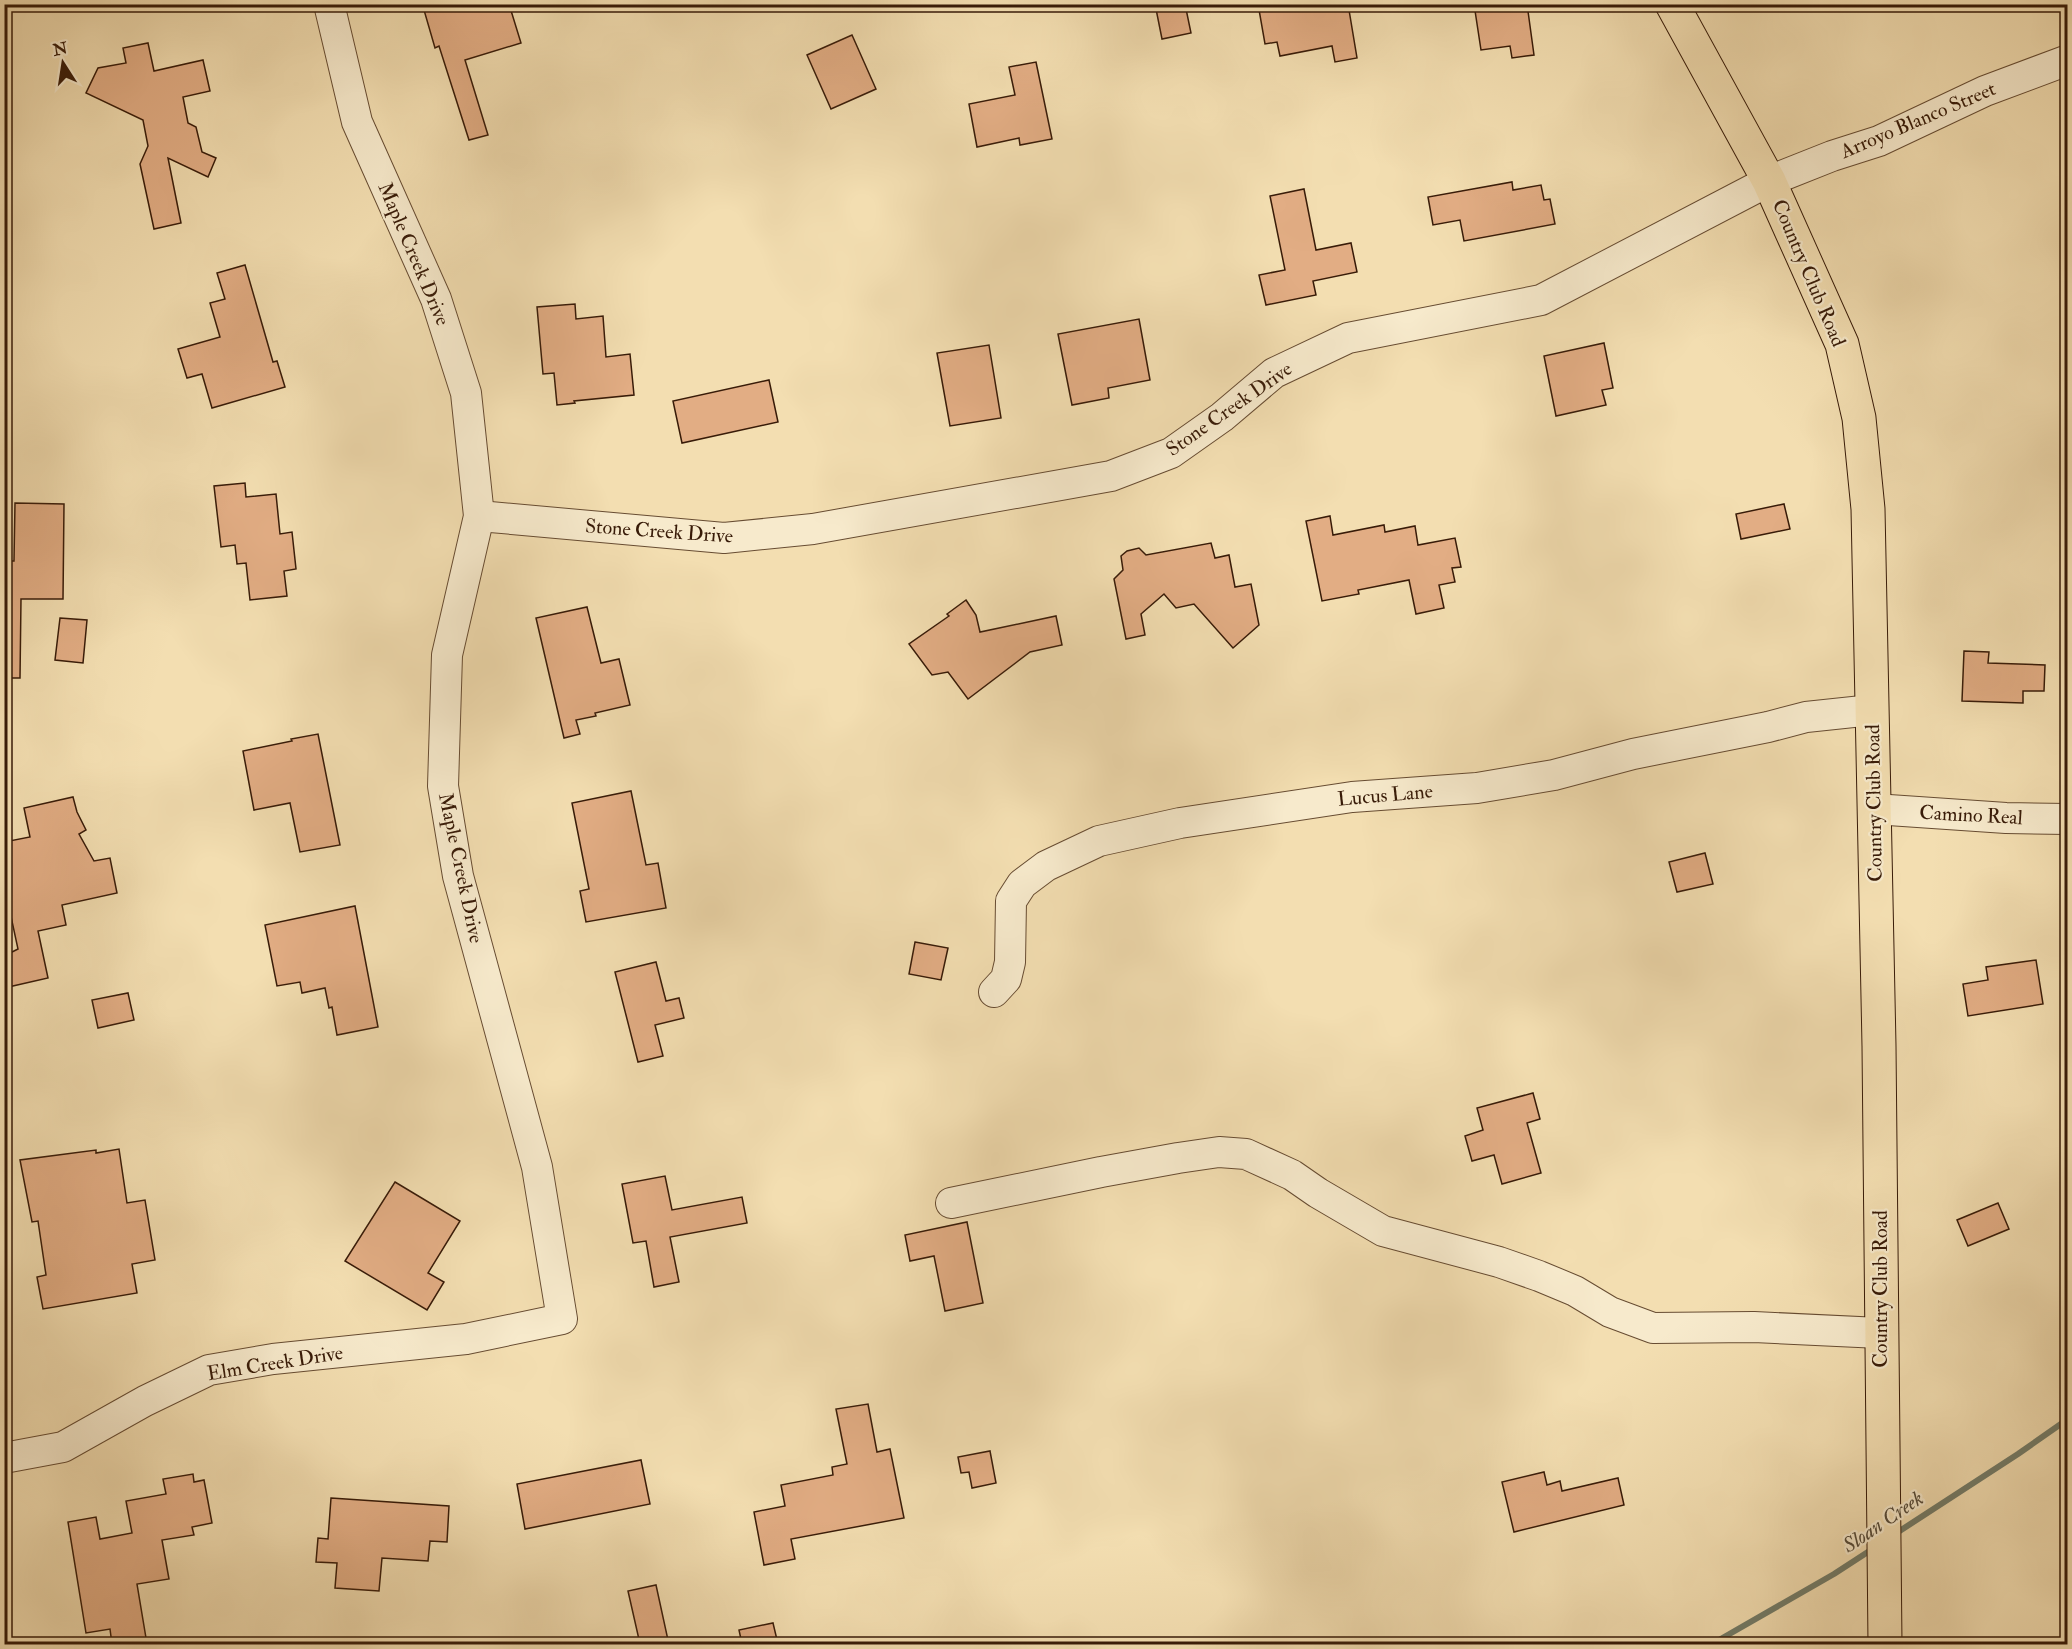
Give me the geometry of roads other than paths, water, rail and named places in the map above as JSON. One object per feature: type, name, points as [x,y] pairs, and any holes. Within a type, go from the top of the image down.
[{"type":"main road","name":"Country Club Road","points":[[1672,4],[1769,181],[1842,344],[1859,418],[1868,509],[1875,809],[1885,1644]]},
{"type":"street","name":"Maple Creek Drive","points":[[329,4],[357,122],[436,298],[466,393],[479,516],[447,655],[442,786],[458,876],[537,1167],[562,1319]]},
{"type":"street","name":"Arroyo Blanco Street","points":[[1769,181],[1832,156],[1879,141],[1928,120],[1985,91],[2067,60]]},
{"type":"street","name":"Stone Creek Drive","points":[[479,516],[724,538],[813,529],[1111,476],[1171,453],[1222,417],[1274,373],[1348,338],[1541,300],[1769,181]]},
{"type":"street","name":"Lucus Lane","points":[[993,992],[1006,979],[1010,962],[1011,901],[1022,884],[1046,866],[1100,841],[1180,823],[1352,797],[1477,788],[1543,777],[1633,754],[1768,727],[1806,717],[1872,710]]},
{"type":"street","name":"Camino Real","points":[[1875,809],[2006,818],[2067,819]]},
{"type":"street","points":[[951,1203],[1178,1158],[1219,1152],[1246,1154],[1292,1175],[1383,1231],[1499,1262],[1539,1276],[1575,1291],[1610,1312],[1653,1328],[1754,1328],[1880,1333]]},
{"type":"street","name":"Elm Creek Drive","points":[[4,1458],[63,1447],[145,1401],[209,1370],[273,1359],[466,1339],[562,1319]]},
{"type":"waterway","name":"Sloan Creek","points":[[1895,1534],[2068,1419]]},
{"type":"waterway","name":"Sloan Creek","points":[[1712,1644],[1834,1574],[1874,1548]]}]
